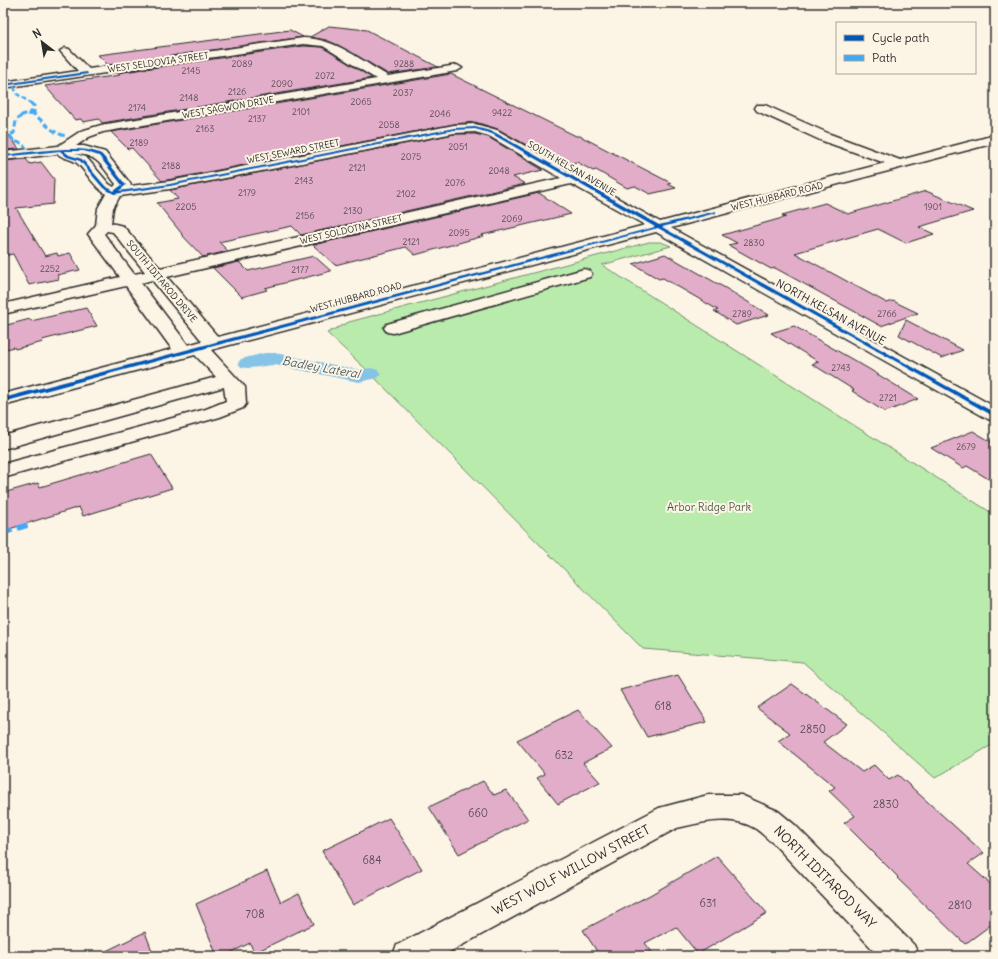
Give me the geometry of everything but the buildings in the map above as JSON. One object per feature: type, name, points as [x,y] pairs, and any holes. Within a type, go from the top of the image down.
[{"type":"street","name":"WEST SELDOVIA STREET","points":[[3,85],[292,42],[313,41],[326,44],[386,80]]},
{"type":"street","points":[[65,51],[87,73]]},
{"type":"street","name":"WEST SAGWON DRIVE","points":[[3,156],[61,150],[84,134],[101,129],[457,68]]},
{"type":"street","points":[[761,108],[825,137],[899,164]]},
{"type":"street","name":"SOUTH KELSAN AVENUE","points":[[475,128],[493,133],[573,180],[658,226]]},
{"type":"street","name":"WEST SEWARD STREET","points":[[114,192],[170,185],[454,129],[475,128]]},
{"type":"street","name":"WEST HUBBARD ROAD","points":[[3,400],[456,279],[995,139]]},
{"type":"street","name":"SOUTH IDITAROD DRIVE","points":[[61,150],[84,150],[100,155],[124,185],[114,192],[104,209],[104,226]]},
{"type":"street","name":"WEST SOLDOTNA STREET","points":[[3,309],[155,273],[573,180]]},
{"type":"street","name":"SOUTH IDITAROD DRIVE","points":[[104,226],[118,229],[155,273],[199,348]]},
{"type":"street","name":"SOUTH IDITAROD DRIVE","points":[[104,226],[96,234],[130,279],[199,348]]},
{"type":"street","name":"NORTH KELSAN AVENUE","points":[[658,226],[995,415]]},
{"type":"street","points":[[393,328],[584,274]]},
{"type":"street","points":[[456,279],[486,302]]},
{"type":"street","points":[[3,472],[213,413],[236,404],[235,388],[199,348]]},
{"type":"street","points":[[3,443],[228,380]]},
{"type":"street","name":"WEST WOLF WILLOW STREET","points":[[408,956],[670,817],[708,808],[741,808]]},
{"type":"street","name":"NORTH IDITAROD WAY","points":[[741,808],[767,820],[784,834],[902,956]]},
{"type":"green space","name":"Arbor Ridge Park","points":[[649,242],[661,242],[671,246],[602,265],[995,515],[995,743],[935,778],[803,662],[643,649],[371,374],[327,333],[349,322]]},
{"type":"waterway","name":"Badley Lateral","points":[[248,363],[265,359],[275,359],[359,376],[371,374]]},
{"type":"marked path","points":[[14,87],[17,94],[34,106],[34,114],[56,133],[66,136]]},
{"type":"marked path","points":[[34,111],[22,115],[34,114]]},
{"type":"marked path","points":[[22,115],[16,121],[14,133],[9,135],[15,142],[22,143],[26,148]]},
{"type":"marked path","points":[[3,533],[31,524]]},
{"type":"cycle path","points":[[3,85],[87,73]]},
{"type":"cycle path","points":[[114,193],[170,185],[454,129],[475,128],[493,133],[995,415]]},
{"type":"cycle path","points":[[61,150],[84,150],[100,155],[124,185],[114,193],[104,187],[81,160],[68,156],[61,150]]},
{"type":"cycle path","points":[[3,156],[61,150]]},
{"type":"cycle path","points":[[3,400],[715,212]]}]
